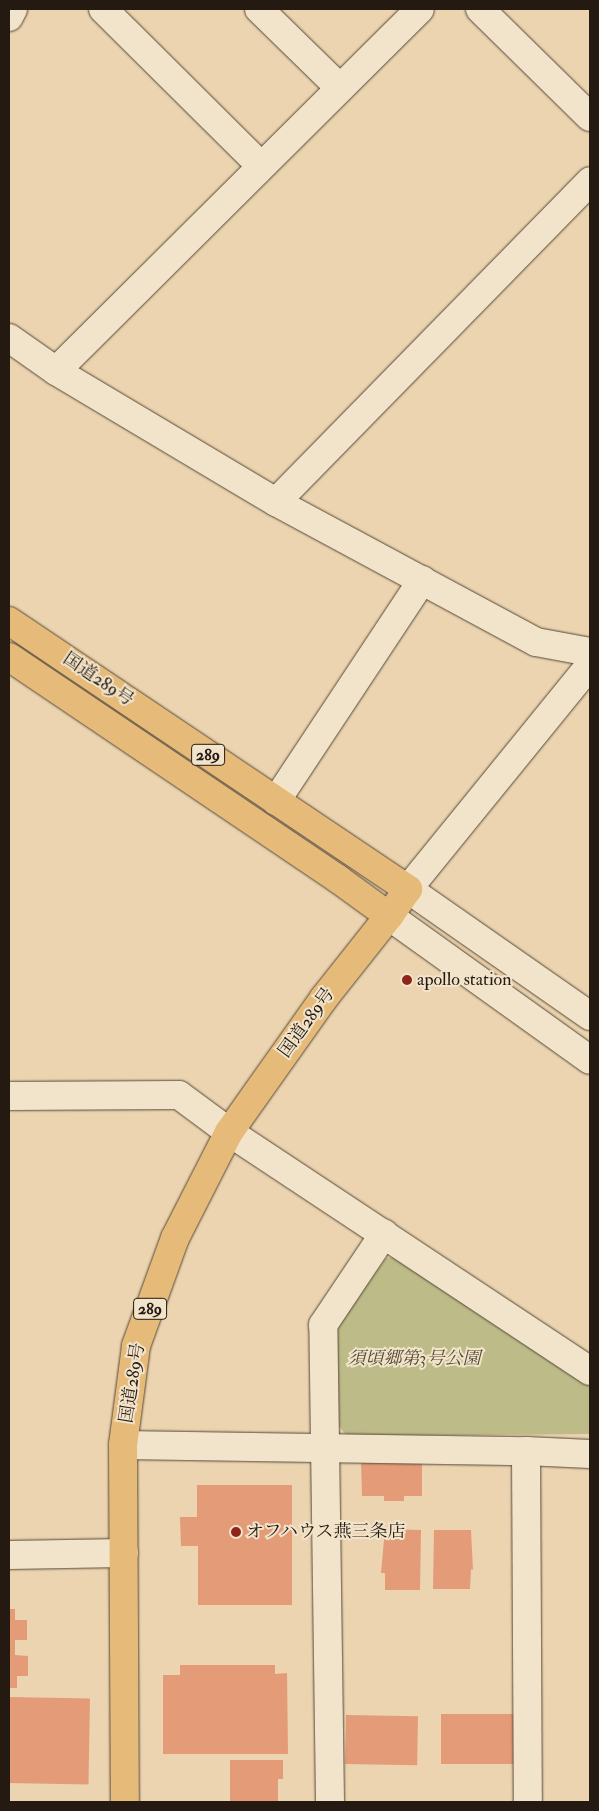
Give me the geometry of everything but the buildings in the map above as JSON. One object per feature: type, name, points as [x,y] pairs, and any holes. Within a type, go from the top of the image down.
[{"type":"highway","name":"国道289号","points":[[9,621],[408,889],[324,998],[229,1132],[175,1238],[136,1346],[123,1445],[125,1802]]},
{"type":"highway","name":"国道289号","points":[[9,657],[330,873],[389,916]]},
{"type":"street","points":[[9,17],[13,9]]},
{"type":"street","points":[[103,9],[261,166]]},
{"type":"street","points":[[259,9],[340,88]]},
{"type":"street","points":[[56,371],[420,9]]},
{"type":"street","points":[[480,9],[590,116]]},
{"type":"street","points":[[276,502],[590,181]]},
{"type":"street","points":[[9,338],[56,371],[276,502],[536,642],[590,652]]},
{"type":"street","points":[[276,801],[422,580]]},
{"type":"street","points":[[590,665],[408,889],[590,1016]]},
{"type":"street","points":[[389,916],[590,1060]]},
{"type":"street","points":[[9,1096],[179,1095],[229,1132],[590,1372]]},
{"type":"street","points":[[330,1802],[323,1325],[384,1234]]},
{"type":"street","points":[[123,1445],[526,1450],[590,1454]]},
{"type":"street","points":[[526,1450],[528,1802]]},
{"type":"street","points":[[9,1555],[124,1553]]},
{"type":"green space","name":"須頃郷第3号公園","points":[[399,1257],[590,1384],[590,1434],[347,1436],[338,1425],[337,1332],[343,1316],[386,1258]]},
{"type":"place","name":"apollo station","points":[[407,980]]},
{"type":"place","name":"オフハウス燕三条店","points":[[236,1532]]}]
